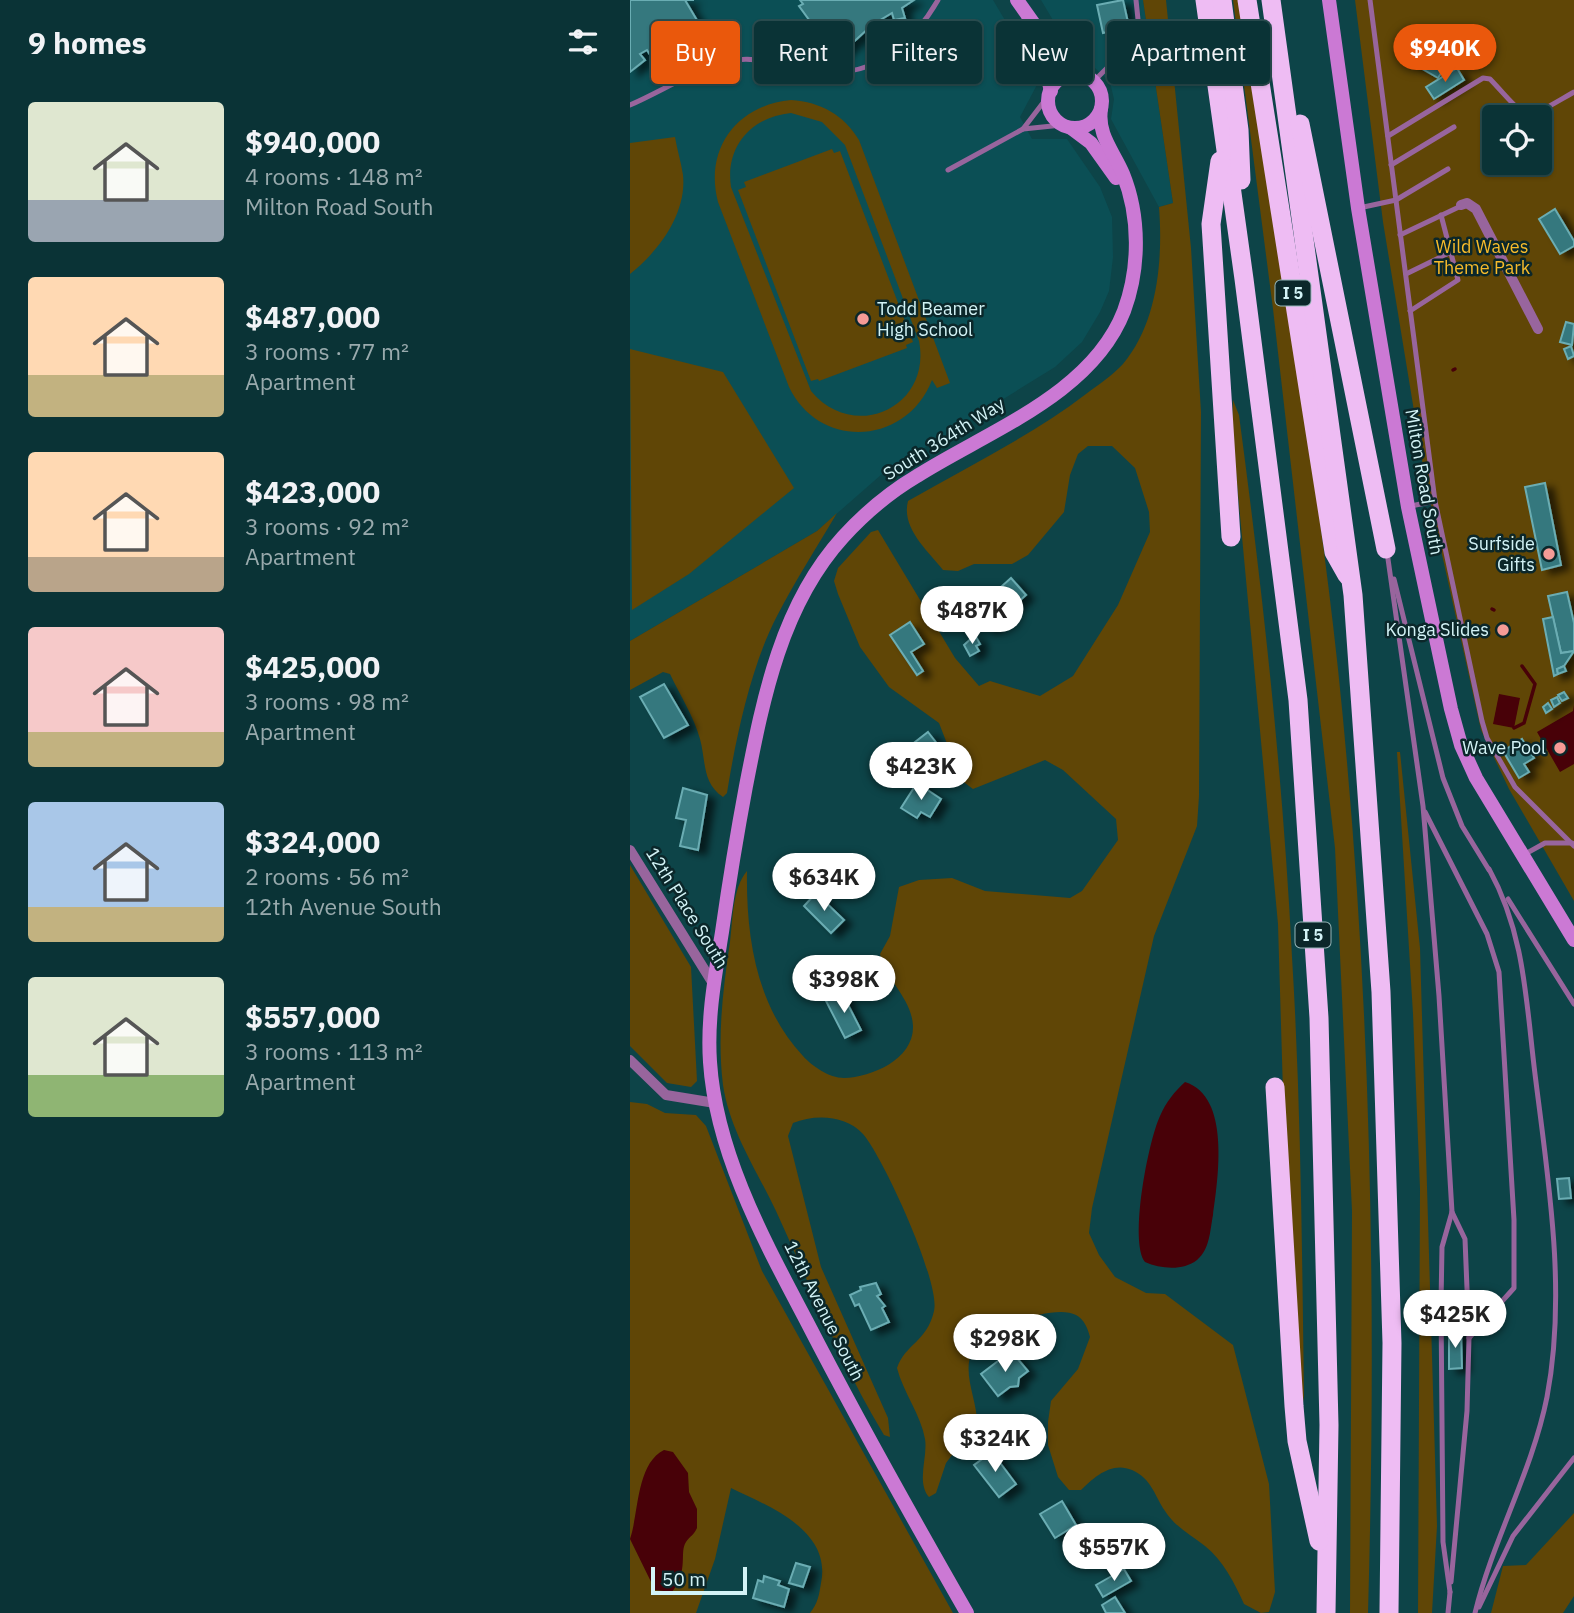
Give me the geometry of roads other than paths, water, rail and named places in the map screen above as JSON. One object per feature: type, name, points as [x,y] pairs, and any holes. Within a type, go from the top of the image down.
[{"type":"highway","name":"I 5","points":[[1205,0],[1298,700],[1319,1018],[1329,1425],[1326,1572],[1329,1607]]},
{"type":"highway","name":"I 5","points":[[1222,0],[1239,130],[1244,279]]},
{"type":"highway","name":"I 5","points":[[1247,0],[1334,552],[1352,582]]},
{"type":"highway","name":"I 5","points":[[1273,0],[1352,582],[1381,1005],[1392,1343],[1389,1613]]},
{"type":"highway","points":[[1273,0],[1386,549]]},
{"type":"highway","points":[[1224,139],[1211,224],[1231,537]]},
{"type":"highway","points":[[1275,1087],[1297,1441],[1326,1572]]},
{"type":"street","points":[[1017,0],[1032,21]]},
{"type":"street","points":[[1017,0],[1044,62],[1050,93],[1050,112],[1066,127],[1090,124],[1101,109],[1101,94],[1094,81]]},
{"type":"street","name":"Milton Road South","points":[[1329,0],[1358,208],[1408,506],[1436,643],[1461,745],[1492,807],[1574,940]]},
{"type":"street","points":[[1050,93],[1058,84]]},
{"type":"street","name":"South 364th Way","points":[[711,1005],[736,837],[761,708],[782,636],[827,555],[870,512],[913,478],[1076,380],[1105,347],[1124,311],[1134,269],[1136,227],[1123,175],[1103,135],[1101,109]]},
{"type":"street","name":"South 364th Way","points":[[1066,127],[1081,133],[1099,152],[1131,203]]},
{"type":"street","points":[[1461,205],[1467,202],[1476,209],[1538,329]]},
{"type":"street","name":"12th Place South","points":[[630,850],[714,985]]},
{"type":"street","name":"12th Avenue South","points":[[711,1005],[710,1066],[715,1103],[740,1182],[776,1263],[828,1363],[967,1613]]},
{"type":"street","points":[[630,1060],[666,1095],[675,1099],[715,1103]]},
{"type":"lane","points":[[630,105],[716,65],[741,59],[832,72],[853,71],[884,59],[902,46],[923,26],[938,0]]},
{"type":"lane","points":[[1094,81],[1133,42],[1139,29],[1136,0]]},
{"type":"lane","points":[[1370,0],[1435,501],[1487,738],[1515,787],[1574,844]]},
{"type":"lane","points":[[1388,136],[1483,78],[1490,79],[1517,110],[1528,114],[1537,114],[1574,92]]},
{"type":"lane","points":[[948,170],[1023,129],[1050,93]]},
{"type":"lane","points":[[1023,129],[1066,127]]},
{"type":"lane","points":[[1391,165],[1454,127]]},
{"type":"lane","points":[[1358,208],[1396,200],[1448,169]]},
{"type":"lane","points":[[1400,235],[1461,205]]},
{"type":"lane","points":[[1410,310],[1458,280],[1441,215]]},
{"type":"lane","points":[[1406,274],[1451,252]]},
{"type":"lane","points":[[1408,506],[1435,501]]},
{"type":"lane","points":[[1386,549],[1423,806],[1452,1212],[1442,1247],[1441,1303],[1443,1542],[1450,1592]]},
{"type":"lane","points":[[1386,549],[1443,778],[1462,826],[1574,1004]]},
{"type":"lane","points":[[1423,806],[1487,934],[1499,972],[1514,1220],[1514,1288],[1469,1338]]},
{"type":"lane","points":[[1522,855],[1545,843],[1574,844]]},
{"type":"lane","points":[[1476,1613],[1488,1567],[1534,1450],[1550,1379],[1555,1288],[1528,992],[1510,911],[1489,869]]},
{"type":"lane","points":[[1448,1613],[1467,1411],[1469,1338],[1465,1239],[1452,1212]]},
{"type":"lane","points":[[1476,1613],[1513,1536],[1574,1458]]},
{"type":"waterway","points":[[1514,728],[1524,723],[1535,684],[1522,666]]},
{"type":"place","name":"Todd Beamer High School","points":[[863,319]]},
{"type":"place","name":"Surfside Gifts","points":[[1549,554]]},
{"type":"place","name":"Konga Slides","points":[[1503,630]]},
{"type":"place","name":"Wave Pool","points":[[1560,748]]},
{"type":"park label","name":"Wild Waves Theme Park","points":[[1482,257]]}]
